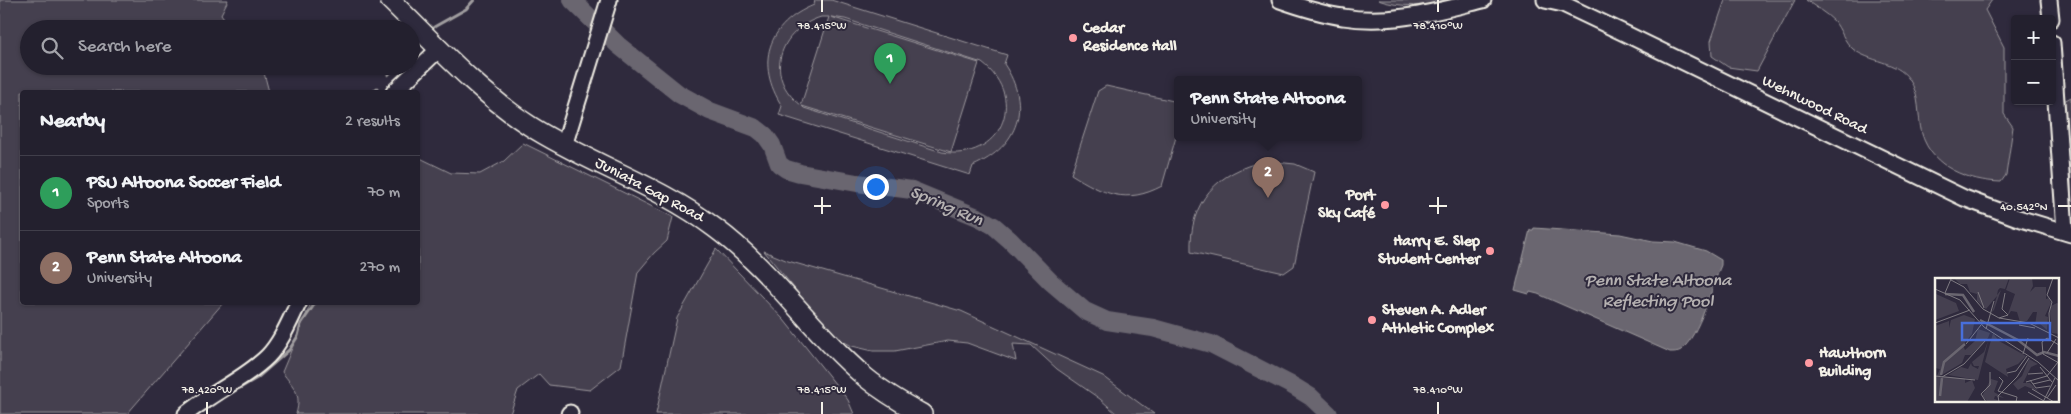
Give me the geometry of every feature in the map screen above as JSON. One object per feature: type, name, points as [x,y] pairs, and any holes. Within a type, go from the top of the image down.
[{"type":"main road","name":"Juniata Gap Road","points":[[390,0],[411,20]]},
{"type":"main road","name":"Juniata Gap Road","points":[[420,29],[506,109],[564,146],[680,205],[736,244],[843,356],[866,377],[922,414]]},
{"type":"street","points":[[564,146],[608,0]]},
{"type":"street","points":[[1280,0],[1318,12],[1365,19],[1395,18],[1483,0]]},
{"type":"street","name":"Wehnwood Road","points":[[1545,0],[1563,4],[1624,32],[1964,198],[2010,215],[2068,232]]},
{"type":"street","points":[[2049,0],[2051,15]]},
{"type":"street","points":[[420,67],[440,48]]},
{"type":"street","points":[[2053,60],[2068,232]]},
{"type":"street","points":[[396,90],[412,75]]},
{"type":"street","points":[[186,414],[268,356],[276,346],[297,305]]},
{"type":"shaded area","points":[[0,0],[228,0],[221,14],[225,20],[20,20],[20,75],[265,75],[268,90],[20,90],[20,305],[221,305],[127,414],[0,414]]},
{"type":"shaded area","points":[[815,0],[831,0],[1007,55],[1004,64],[1013,80],[1019,109],[1016,123],[1010,136],[1001,148],[989,158],[973,166],[970,175],[779,115],[782,106],[769,75],[770,47],[776,34],[785,23],[798,13],[814,5]],"holes":[[[821,17],[829,17],[801,105],[789,94],[782,81],[781,55],[786,43],[795,32],[807,23]],[[831,17],[845,19],[982,63],[996,78],[1004,94],[1005,110],[1001,125],[993,138],[979,147],[962,153],[942,152],[804,108],[802,106],[951,152],[979,63]]]},
{"type":"shaded area","points":[[1378,0],[1450,0],[1414,6],[1386,3]]},
{"type":"shaded area","points":[[1725,0],[1795,0],[1757,71],[1728,67],[1712,56],[1711,41]]},
{"type":"shaded area","points":[[1806,0],[1992,0],[1985,10],[2004,47],[2004,114],[2013,127],[2006,175],[2001,182],[1977,179],[1965,175],[1943,164],[1934,156],[1922,134],[1917,99],[1909,79],[1904,73],[1890,65],[1867,57],[1853,49],[1847,43],[1834,21]]},
{"type":"shaded area","points":[[1106,86],[1174,101],[1175,141],[1162,186],[1137,195],[1115,195],[1104,192],[1071,174],[1098,91]]},
{"type":"shaded area","points":[[2071,97],[2071,212],[2069,211],[2064,101]]},
{"type":"shaded area","points":[[523,143],[673,217],[667,241],[638,272],[621,366],[590,390],[549,385],[539,374],[518,390],[510,414],[296,414],[298,401],[296,391],[282,372],[310,305],[420,305],[420,158],[451,173],[480,174],[504,161]]},
{"type":"shaded area","points":[[1265,161],[1295,164],[1314,172],[1294,266],[1284,273],[1191,252],[1195,218],[1209,192],[1220,181],[1233,173]]},
{"type":"shaded area","points":[[716,249],[784,320],[848,400],[854,414],[656,414],[677,318]]},
{"type":"shaded area","points":[[764,251],[788,261],[961,311],[1103,376],[1154,414],[1117,414],[1100,399],[1057,369],[1031,345],[1013,344],[1016,361],[967,343],[948,341],[895,351],[873,351],[852,346],[837,338],[824,325]]},
{"type":"water","name":"Penn State Altoona Reflecting Pool","points":[[1534,228],[1620,234],[1653,241],[1675,242],[1706,251],[1721,260],[1721,265],[1699,323],[1688,343],[1680,351],[1670,352],[1538,294],[1530,292],[1529,294],[1515,290],[1530,230]]},
{"type":"waterway","points":[[434,27],[466,9],[474,0]]},
{"type":"waterway","name":"Spring Run","points":[[572,0],[618,45],[679,94],[710,111],[756,128],[765,135],[772,145],[779,164],[786,169],[857,183],[912,190],[980,218],[994,226],[1010,240],[1051,282],[1085,311],[1107,321],[1153,328],[1211,344],[1293,386],[1311,397],[1329,414]]},
{"type":"waterway","points":[[240,388],[257,378],[289,350],[298,336],[301,324],[314,305]]},
{"type":"waterway","points":[[212,406],[222,399]]},
{"type":"place","name":"Cedar Residence Hall","points":[[1073,38]]},
{"type":"place","name":"PSU Altoona Soccer Field","points":[[890,84]]},
{"type":"place","name":"Penn State Altoona","points":[[1268,198]]},
{"type":"place","name":"Port Sky Café","points":[[1385,205]]},
{"type":"place","name":"Harry E. Slep Student Center","points":[[1490,251]]},
{"type":"place","name":"Steven A. Adler Athletic Complex","points":[[1372,320]]},
{"type":"place","name":"Hawthorn Building","points":[[1809,363]]}]
